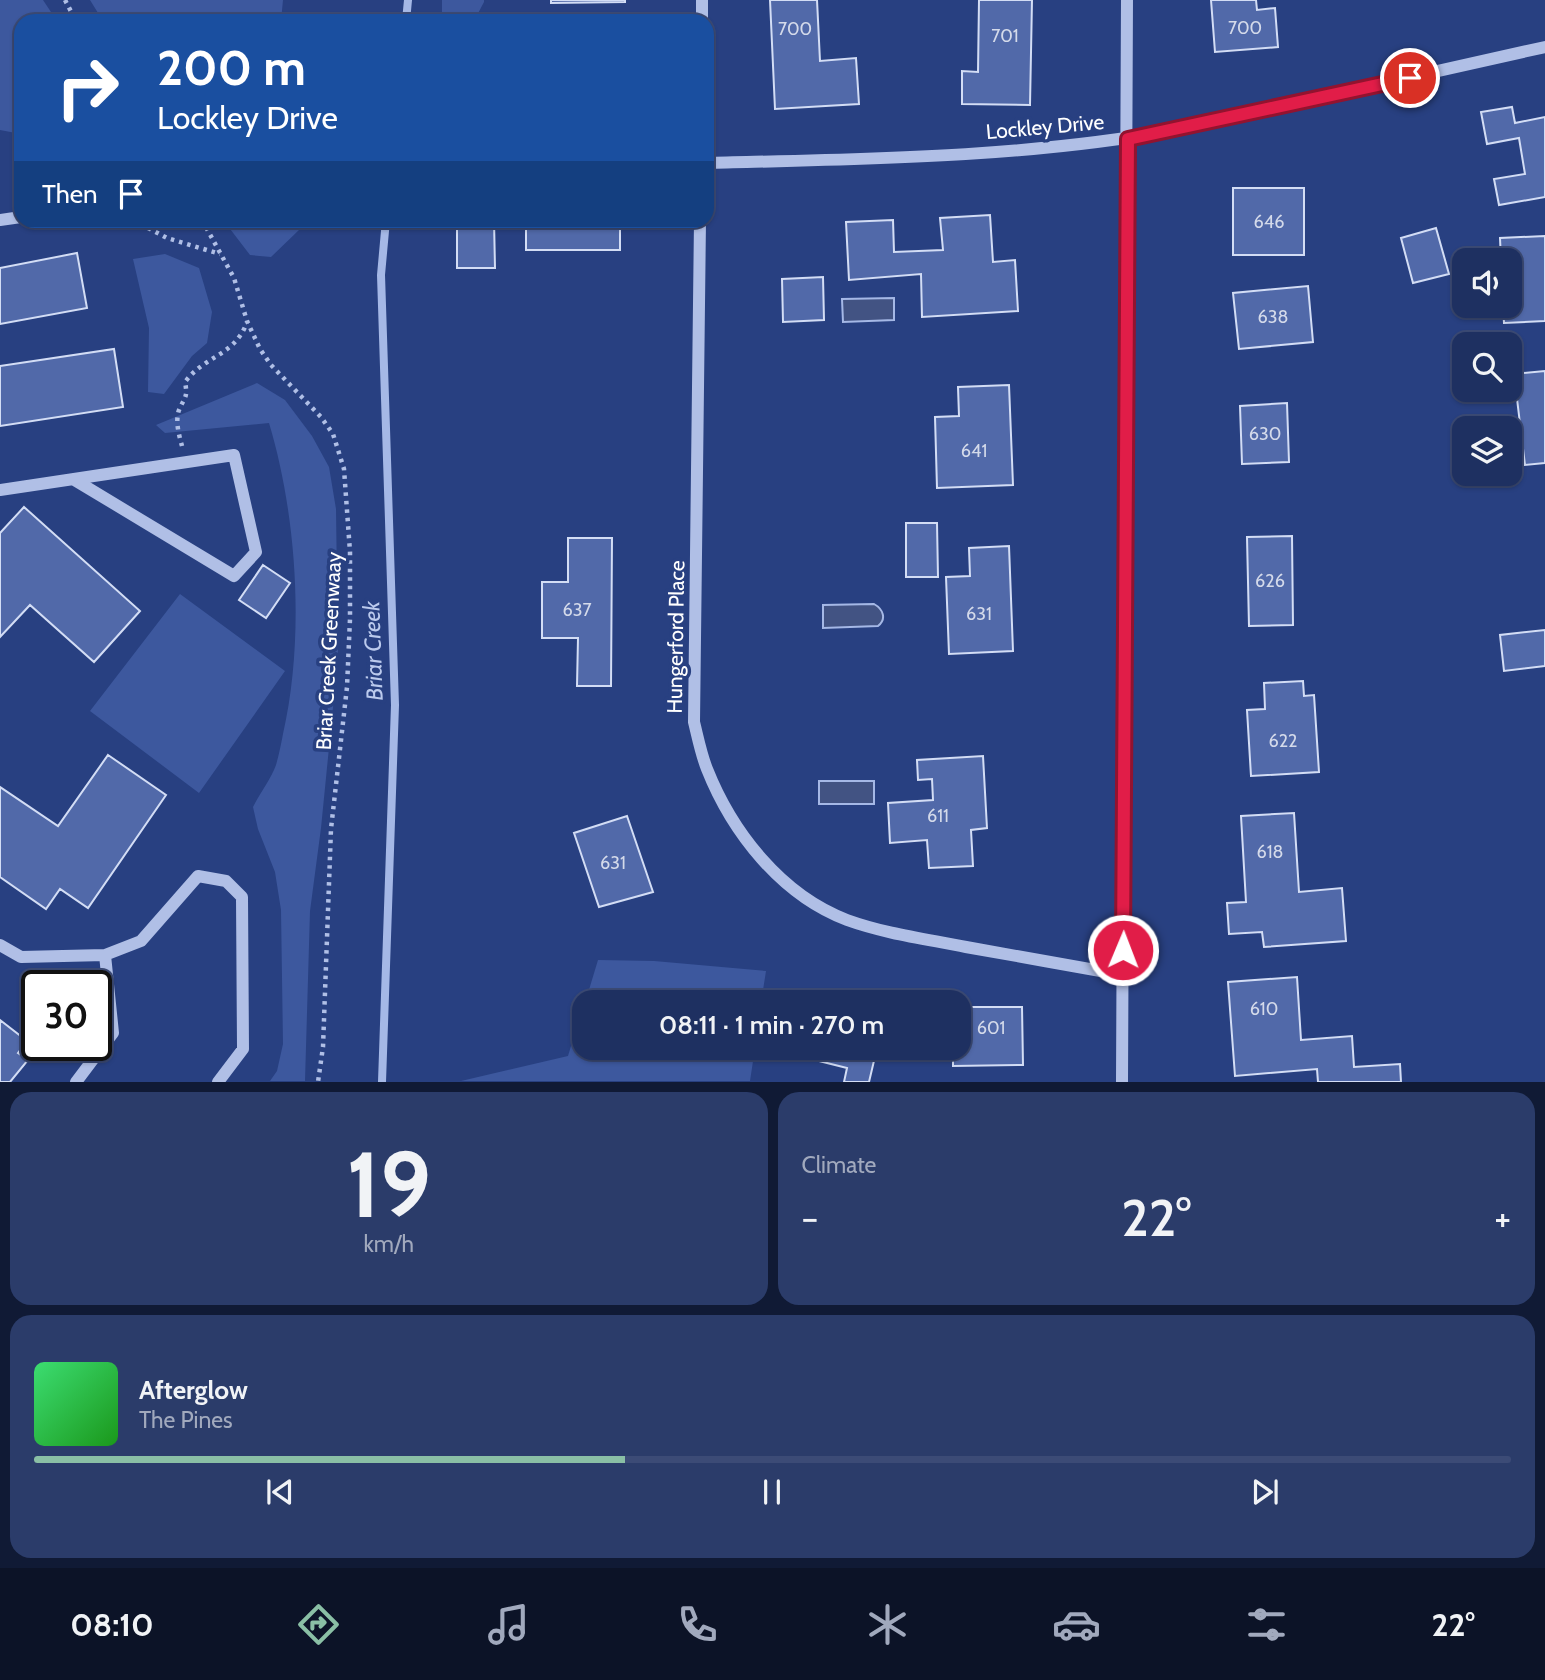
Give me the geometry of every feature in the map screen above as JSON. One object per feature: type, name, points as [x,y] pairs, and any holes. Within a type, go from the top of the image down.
[{"type":"street","points":[[1122,1082],[1127,0]]},
{"type":"street","name":"Lockley Drive","points":[[714,163],[844,160],[1046,149],[1128,139],[1545,47]]},
{"type":"street","name":"Hungerford Place","points":[[700,228],[694,722],[706,766],[724,808],[765,862],[799,892],[845,919],[887,932],[1123,975]]},
{"type":"street","points":[[0,490],[72,479],[233,455],[257,552],[234,576],[72,479]]},
{"type":"street","points":[[0,945],[21,957],[105,955],[141,941],[198,876],[226,881],[242,897],[243,1049],[218,1082]]},
{"type":"street","points":[[76,1082],[113,1033],[105,955]]},
{"type":"path","points":[[148,228],[167,238],[221,254]]},
{"type":"path","name":"Briar Creek Greenwaay","points":[[206,228],[233,278],[247,321],[260,349],[271,365],[321,416],[332,434],[344,469],[350,552],[350,619],[347,687],[331,829],[323,1047],[318,1082]]},
{"type":"path","points":[[186,462],[178,427],[179,411],[187,394],[185,382],[199,367],[239,342],[247,321]]},
{"type":"shaded area","points":[[0,0],[43,0],[52,14],[14,14],[14,133],[0,130]]},
{"type":"shaded area","points":[[90,0],[283,0],[282,14],[99,14]]},
{"type":"shaded area","points":[[442,0],[484,0],[478,14],[442,14]]},
{"type":"shaded area","points":[[229,228],[299,228],[271,257],[250,255]]},
{"type":"shaded area","points":[[165,254],[199,268],[212,312],[207,343],[192,356],[164,394],[148,392],[149,328],[133,259]]},
{"type":"shaded area","points":[[894,298],[894,320],[843,322],[842,299]]},
{"type":"shaded area","points":[[257,383],[285,400],[312,436],[329,467],[336,509],[338,657],[310,911],[305,1081],[270,1081],[277,1071],[283,1044],[281,910],[275,872],[258,829],[253,807],[277,761],[290,697],[294,658],[296,618],[292,537],[279,459],[269,423],[165,433],[156,425]]},
{"type":"shaded area","points":[[180,594],[285,671],[199,793],[90,711]]},
{"type":"shaded area","points":[[874,604],[883,614],[878,626],[823,628],[823,605]]},
{"type":"shaded area","points":[[819,781],[874,781],[874,804],[819,804]]},
{"type":"shaded area","points":[[598,960],[654,961],[766,971],[763,990],[589,990]]},
{"type":"shaded area","points":[[572,1043],[572,1060],[753,1060],[750,1081],[461,1081],[568,1056]]},
{"type":"building","points":[[551,0],[625,0],[625,2],[551,3]]},
{"type":"building","points":[[770,0],[817,0],[820,61],[856,58],[859,104],[775,109]]},
{"type":"building","points":[[979,0],[1032,0],[1030,105],[962,104],[962,71],[978,72]]},
{"type":"building","points":[[1211,0],[1256,0],[1257,10],[1275,8],[1278,47],[1215,52]]},
{"type":"building","points":[[1512,107],[1515,123],[1545,117],[1545,197],[1499,205],[1494,179],[1525,174],[1519,138],[1487,144],[1481,112]]},
{"type":"building","points":[[1233,188],[1304,188],[1304,255],[1233,255]]},
{"type":"building","points":[[990,215],[993,262],[1015,260],[1018,311],[922,317],[921,274],[849,280],[846,222],[893,220],[894,252],[943,250],[940,218]]},
{"type":"building","points":[[457,228],[494,228],[495,268],[457,268]]},
{"type":"building","points":[[526,228],[620,228],[620,250],[526,250]]},
{"type":"building","points":[[1436,228],[1449,274],[1413,283],[1401,238]]},
{"type":"building","points":[[1545,236],[1545,321],[1504,323],[1504,318],[1522,318],[1522,248],[1500,248],[1500,238]]},
{"type":"building","points":[[77,253],[87,308],[0,324],[0,268]]},
{"type":"building","points":[[823,277],[824,320],[783,322],[782,279]]},
{"type":"building","points":[[1308,286],[1313,342],[1239,349],[1233,293]]},
{"type":"building","points":[[114,349],[123,407],[0,426],[0,366]]},
{"type":"building","points":[[1545,371],[1545,463],[1525,465],[1522,416],[1519,416],[1517,402],[1522,402],[1522,373]]},
{"type":"building","points":[[1009,385],[1013,485],[937,488],[935,417],[959,416],[958,387]]},
{"type":"building","points":[[1287,403],[1289,462],[1242,464],[1240,406]]},
{"type":"building","points":[[24,507],[140,611],[94,662],[30,605],[0,637],[0,533]]},
{"type":"building","points":[[906,523],[937,523],[938,577],[906,577]]},
{"type":"building","points":[[1292,536],[1293,625],[1249,626],[1247,537]]},
{"type":"building","points":[[568,538],[612,538],[611,686],[577,686],[578,638],[542,638],[542,582],[568,582]]},
{"type":"building","points":[[1009,546],[1013,651],[949,654],[946,577],[970,576],[969,548]]},
{"type":"building","points":[[263,565],[290,583],[266,618],[239,600]]},
{"type":"building","points":[[1545,630],[1545,666],[1504,671],[1500,635]]},
{"type":"building","points":[[1303,681],[1304,696],[1314,695],[1319,772],[1251,776],[1247,710],[1265,709],[1264,683]]},
{"type":"building","points":[[108,755],[166,795],[88,908],[60,889],[46,909],[0,877],[0,787],[58,826]]},
{"type":"building","points":[[983,756],[987,828],[971,830],[973,866],[929,868],[927,840],[890,843],[888,803],[933,800],[932,779],[918,780],[917,760]]},
{"type":"building","points":[[1294,813],[1299,892],[1342,888],[1346,941],[1264,947],[1262,932],[1229,934],[1227,903],[1246,902],[1241,816]]},
{"type":"building","points":[[627,816],[653,892],[599,907],[574,833]]},
{"type":"building","points":[[1297,977],[1301,1040],[1352,1036],[1354,1067],[1400,1064],[1401,1082],[1318,1082],[1317,1069],[1235,1076],[1228,982]]},
{"type":"building","points":[[971,1007],[1022,1007],[1023,1065],[953,1066],[953,1060],[971,1060]]},
{"type":"building","points":[[0,1020],[21,1036],[21,1049],[18,1053],[21,1061],[27,1061],[10,1082],[0,1082]]},
{"type":"building","points":[[815,1060],[874,1060],[869,1082],[844,1082],[847,1068]]},
{"type":"waterway","name":"Briar Creek","points":[[407,14],[408,0]]},
{"type":"waterway","name":"Briar Creek","points":[[382,1082],[395,705],[381,275],[385,228]]},
{"type":"route","points":[[1123,950],[1128,139],[1410,78]]}]
